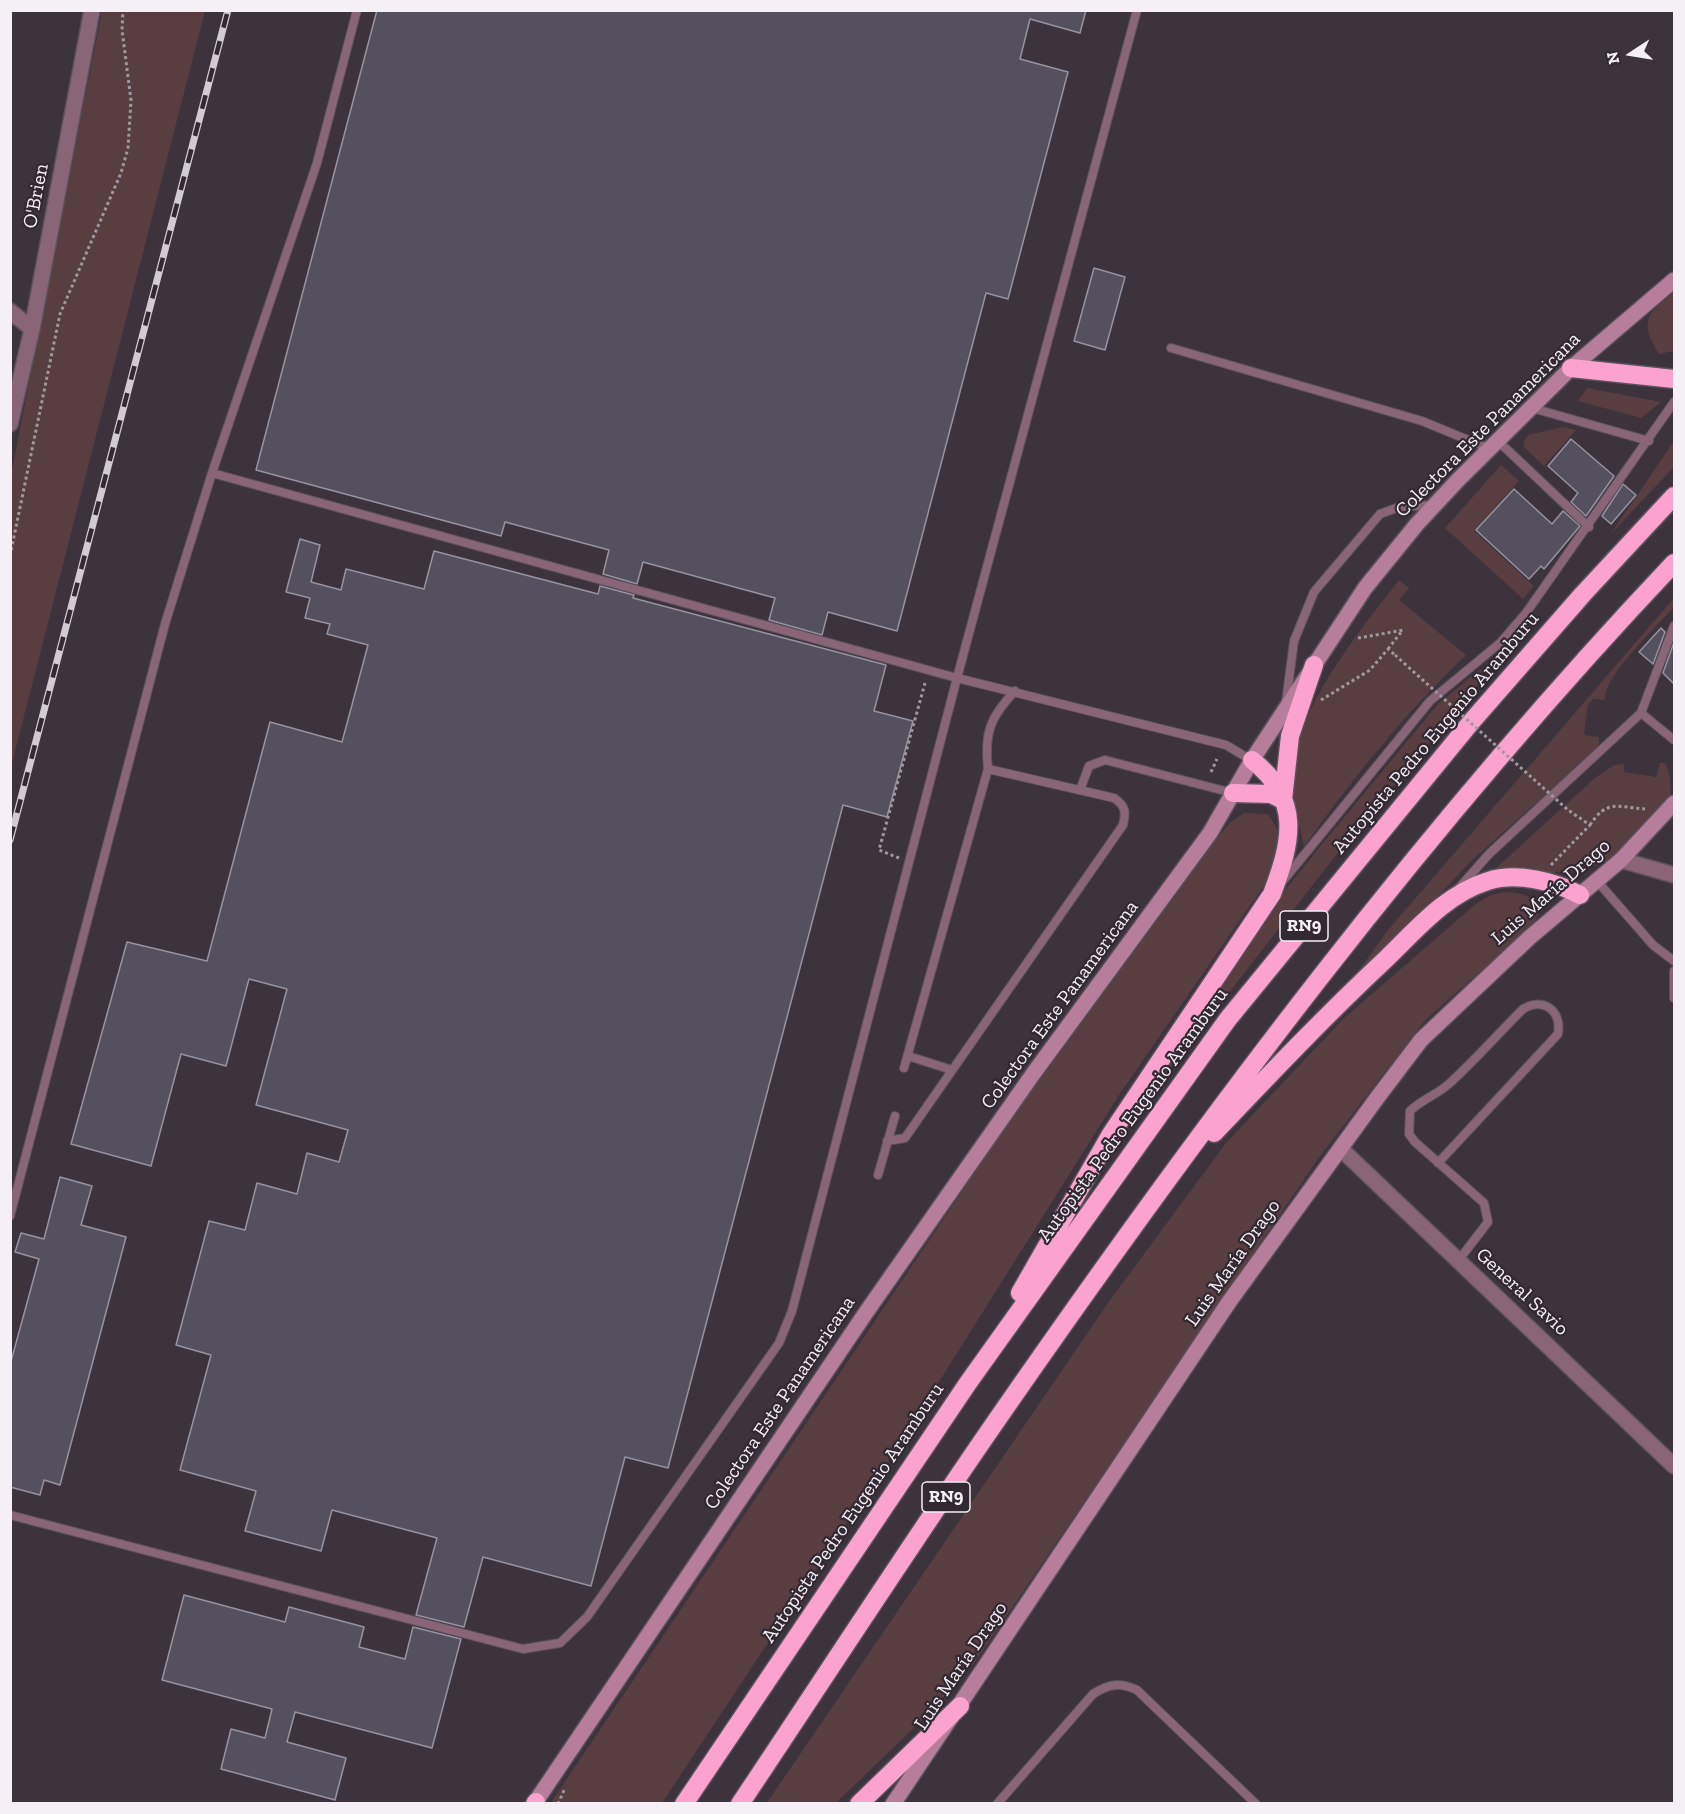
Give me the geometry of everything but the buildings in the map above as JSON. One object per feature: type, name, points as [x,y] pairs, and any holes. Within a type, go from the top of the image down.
[{"type":"highway","points":[[1571,368],[1674,379]]},
{"type":"highway","name":"Autopista Pedro Eugenio Aramburu","points":[[684,1803],[968,1383],[1228,1019],[1472,721],[1583,594],[1674,496]]},
{"type":"highway","name":"RN9","points":[[740,1803],[1000,1416],[1157,1194],[1281,1026],[1498,760],[1617,623],[1674,563]]},
{"type":"highway","points":[[1283,800],[1290,736],[1314,666]]},
{"type":"highway","points":[[968,1383],[1111,1134],[1272,894],[1286,857],[1290,833],[1278,784],[1270,774],[1252,760]]},
{"type":"highway","points":[[1233,793],[1271,794],[1283,800]]},
{"type":"highway","points":[[1157,1194],[1321,1020],[1446,902],[1485,882],[1504,877],[1539,881],[1567,888],[1580,895]]},
{"type":"highway","points":[[859,1803],[960,1706]]},
{"type":"street","name":"O'Brien","points":[[10,424],[32,329],[92,10]]},
{"type":"street","name":"Colectora Este Panamericana","points":[[535,1803],[867,1311],[1033,1074],[1210,833],[1252,760],[1365,588],[1434,505],[1571,368],[1674,279]]},
{"type":"street","points":[[10,311],[32,329]]},
{"type":"street","name":"Luis María Drago","points":[[893,1803],[1229,1302],[1421,1040],[1478,985],[1621,860],[1674,803]]},
{"type":"street","points":[[1621,860],[1674,875]]},
{"type":"street","name":"General Savio","points":[[1341,1149],[1674,1466]]},
{"type":"lane","points":[[10,1216],[165,624],[212,473],[317,163],[357,10]]},
{"type":"lane","points":[[10,1515],[523,1649],[560,1643],[587,1617],[779,1343],[792,1311],[957,678],[1137,10]]},
{"type":"lane","points":[[1171,348],[1422,421],[1494,445],[1589,527]]},
{"type":"lane","points":[[1272,894],[1430,700],[1500,643],[1526,613],[1589,527],[1674,402]]},
{"type":"lane","points":[[1531,408],[1648,441]]},
{"type":"lane","points":[[212,473],[957,678],[1226,745],[1252,760]]},
{"type":"lane","points":[[1286,708],[1294,641],[1314,592],[1380,514],[1399,507],[1434,505]]},
{"type":"lane","points":[[1446,902],[1490,854],[1641,713],[1674,626]]},
{"type":"lane","points":[[904,1068],[988,769],[987,739],[990,724],[998,709],[1015,691]]},
{"type":"lane","points":[[1641,713],[1674,740]]},
{"type":"lane","points":[[1080,790],[1089,766],[1105,760],[1129,764],[1205,788],[1233,793]]},
{"type":"lane","points":[[887,1141],[904,1138],[1123,825],[1126,813],[1122,803],[1100,794],[988,769]]},
{"type":"lane","points":[[1597,881],[1653,945],[1674,961]]},
{"type":"lane","points":[[1674,971],[1674,998]]},
{"type":"lane","points":[[1438,1163],[1558,1034],[1560,1023],[1557,1015],[1545,1004],[1533,1003],[1523,1009],[1451,1083],[1410,1111],[1409,1134],[1438,1163],[1484,1203],[1487,1212],[1488,1222],[1458,1261]]},
{"type":"lane","points":[[908,1056],[952,1070]]},
{"type":"lane","points":[[878,1175],[895,1116]]},
{"type":"lane","points":[[997,1803],[1093,1694],[1108,1685],[1123,1684],[1137,1690],[1256,1803]]},
{"type":"path","points":[[10,556],[60,314],[121,173],[128,148],[131,100],[123,10]]},
{"type":"path","points":[[1314,704],[1370,670],[1404,630],[1358,638]]},
{"type":"path","points":[[1388,649],[1568,810],[1590,825]]},
{"type":"path","points":[[909,862],[879,850],[925,681]]},
{"type":"path","points":[[1211,772],[1218,759]]},
{"type":"path","points":[[1539,881],[1590,825],[1599,811],[1606,806],[1645,809],[1663,815]]},
{"type":"shaded area","points":[[102,11],[205,11],[11,767],[11,475]]},
{"type":"shaded area","points":[[1674,292],[1674,351],[1659,354],[1649,334],[1648,319],[1657,306]]},
{"type":"shaded area","points":[[1587,388],[1661,402],[1641,418],[1578,401]]},
{"type":"shaded area","points":[[1563,427],[1576,430],[1544,466],[1524,447],[1524,441],[1528,435]]},
{"type":"shaded area","points":[[1674,441],[1674,467],[1610,535]]},
{"type":"shaded area","points":[[1501,465],[1519,481],[1474,531],[1534,586],[1523,599],[1445,528]]},
{"type":"shaded area","points":[[1399,580],[1409,588],[1399,600],[1466,655],[1422,699],[1380,747],[1304,847],[1293,789],[1297,746],[1318,695],[1333,670]]},
{"type":"shaded area","points":[[1674,598],[1674,607],[1613,678],[1605,700],[1593,699],[1588,704],[1584,735],[1599,737],[1599,744],[1590,755],[1471,861],[1410,927],[1349,984],[1388,930]]},
{"type":"shaded area","points":[[1499,659],[1329,864],[1151,1093],[1272,907],[1318,849],[1438,704],[1477,672]]},
{"type":"shaded area","points":[[1660,763],[1665,763],[1668,772],[1670,799],[1637,837],[1615,856],[1587,868],[1572,871],[1540,873],[1493,871],[1595,778],[1614,765],[1624,764],[1624,772],[1656,777]]},
{"type":"shaded area","points":[[1244,813],[1268,814],[1273,821],[1279,841],[1274,871],[1121,1092],[910,1428],[662,1803],[550,1804],[1008,1123],[1218,837],[1230,823]]},
{"type":"shaded area","points":[[1506,892],[1523,894],[1534,902],[1539,913],[1532,927],[1426,1019],[1320,1156],[975,1662],[924,1718],[836,1803],[766,1804],[1110,1300],[1226,1143],[1343,1019],[1477,903],[1491,895]]},
{"type":"railway","points":[[10,840],[228,10]]}]
